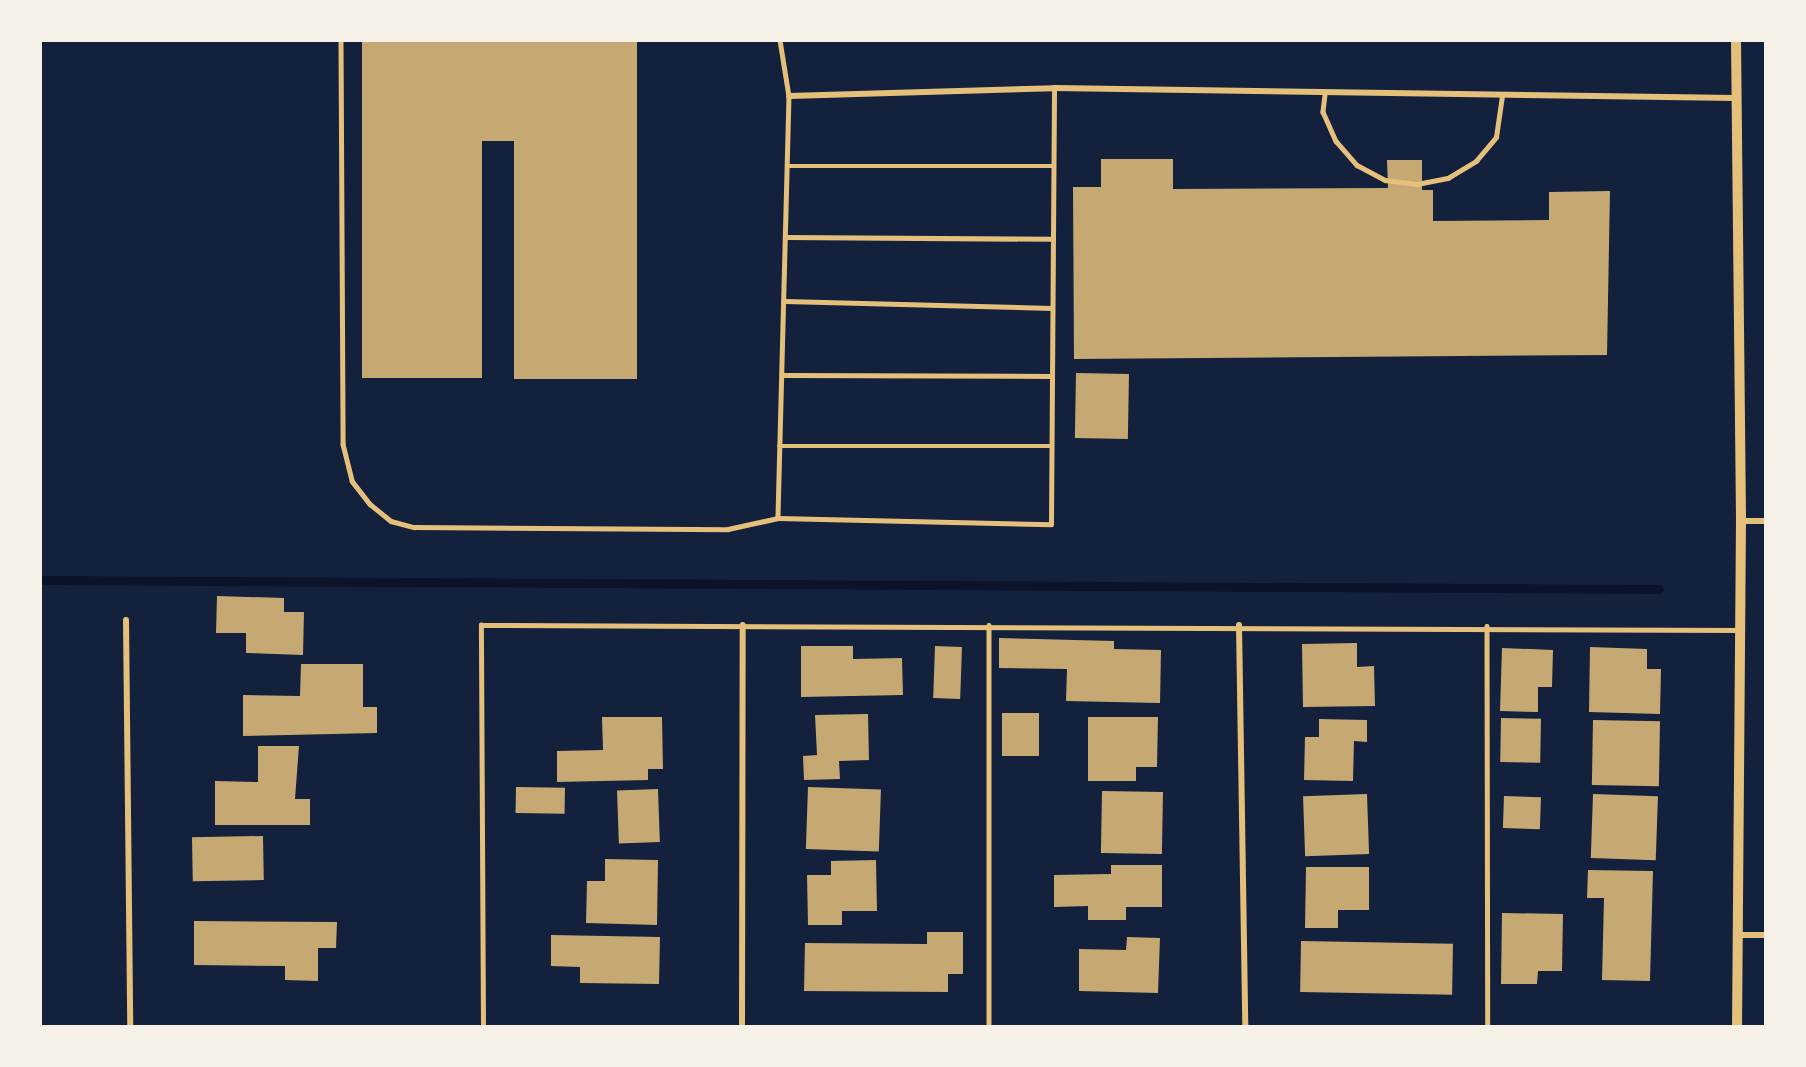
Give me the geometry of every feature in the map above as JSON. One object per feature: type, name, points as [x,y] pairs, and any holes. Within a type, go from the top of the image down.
[{"type":"street","points":[[1736,40],[1741,521],[1737,1026]]},
{"type":"street","points":[[789,96],[1054,88],[1325,95],[1736,98]]},
{"type":"street","points":[[1741,521],[1766,521]]},
{"type":"street","points":[[126,620],[130,1026]]},
{"type":"street","points":[[742,1026],[743,625]]},
{"type":"street","points":[[1239,625],[1245,1026]]},
{"type":"street","points":[[1737,935],[1766,935]]},
{"type":"lane","points":[[341,40],[343,444],[352,481],[370,504],[391,521],[414,527],[728,529],[778,518],[1050,524],[1054,88]]},
{"type":"lane","points":[[778,518],[789,96],[780,40]]},
{"type":"lane","points":[[1325,95],[1323,112],[1336,141],[1357,165],[1385,180],[1417,184],[1448,178],[1476,161],[1496,137],[1502,96]]},
{"type":"lane","points":[[788,166],[1053,166]]},
{"type":"lane","points":[[785,237],[1053,239]]},
{"type":"lane","points":[[785,301],[1052,309]]},
{"type":"lane","points":[[782,375],[1052,376]]},
{"type":"lane","points":[[780,446],[1051,446]]},
{"type":"lane","points":[[483,1026],[481,625],[1239,625],[1741,630]]},
{"type":"lane","points":[[989,625],[989,1026]]},
{"type":"lane","points":[[1487,626],[1488,1026]]},
{"type":"building","points":[[362,40],[637,40],[637,379],[514,379],[514,141],[482,141],[482,378],[362,378]]},
{"type":"building","points":[[1101,159],[1173,159],[1173,189],[1388,188],[1387,160],[1422,160],[1422,190],[1433,190],[1433,221],[1549,220],[1549,192],[1610,191],[1607,355],[1074,359],[1073,187],[1101,187]]},
{"type":"building","points":[[1076,373],[1129,374],[1128,439],[1075,438]]},
{"type":"building","points":[[217,596],[284,598],[284,612],[304,612],[303,655],[246,653],[246,633],[216,633]]},
{"type":"building","points":[[999,638],[1114,641],[1114,649],[1161,650],[1160,703],[1066,701],[1067,669],[999,668]]},
{"type":"building","points":[[1357,643],[1357,667],[1374,666],[1375,706],[1303,707],[1302,644]]},
{"type":"building","points":[[801,646],[853,646],[853,659],[902,658],[903,695],[801,697]]},
{"type":"building","points":[[935,646],[962,647],[960,699],[933,698]]},
{"type":"building","points":[[1590,647],[1647,649],[1647,669],[1661,669],[1660,714],[1589,712]]},
{"type":"building","points":[[1502,648],[1553,650],[1552,687],[1538,687],[1538,712],[1500,711]]},
{"type":"building","points":[[301,664],[363,664],[363,707],[377,707],[377,733],[243,736],[243,695],[300,696]]},
{"type":"building","points":[[1002,713],[1039,713],[1039,756],[1002,756]]},
{"type":"building","points":[[868,714],[869,760],[839,761],[840,779],[804,780],[803,756],[817,755],[815,715]]},
{"type":"building","points":[[602,717],[662,717],[663,769],[648,769],[648,780],[557,782],[557,751],[603,750]]},
{"type":"building","points":[[1088,717],[1158,717],[1157,767],[1136,767],[1136,781],[1088,781]]},
{"type":"building","points":[[1501,718],[1541,719],[1540,763],[1500,762]]},
{"type":"building","points":[[1319,719],[1367,720],[1367,742],[1354,741],[1353,781],[1304,780],[1305,737],[1319,737]]},
{"type":"building","points":[[1593,720],[1660,721],[1659,786],[1592,785]]},
{"type":"building","points":[[258,746],[299,746],[295,799],[310,799],[310,825],[215,825],[215,781],[258,782]]},
{"type":"building","points":[[516,787],[565,788],[565,814],[516,813]]},
{"type":"building","points":[[808,787],[881,790],[879,852],[806,849]]},
{"type":"building","points":[[658,789],[660,842],[619,843],[617,790]]},
{"type":"building","points":[[1102,791],[1163,792],[1162,854],[1101,853]]},
{"type":"building","points":[[1367,794],[1369,854],[1305,856],[1303,796]]},
{"type":"building","points":[[1593,794],[1658,796],[1656,860],[1591,858]]},
{"type":"building","points":[[1504,796],[1541,797],[1540,829],[1503,828]]},
{"type":"building","points":[[263,836],[264,880],[193,881],[192,837]]},
{"type":"building","points":[[605,859],[658,860],[657,925],[586,923],[587,881],[605,881]]},
{"type":"building","points":[[876,860],[877,911],[842,911],[842,925],[808,925],[807,875],[831,875],[831,861]]},
{"type":"building","points":[[1111,865],[1162,865],[1162,907],[1126,907],[1126,920],[1088,920],[1088,906],[1054,907],[1054,875],[1111,874]]},
{"type":"building","points":[[1306,867],[1369,867],[1369,910],[1338,910],[1338,928],[1305,928]]},
{"type":"building","points":[[1588,870],[1653,871],[1650,981],[1602,980],[1604,898],[1587,898]]},
{"type":"building","points":[[1502,913],[1563,914],[1562,971],[1538,971],[1537,984],[1501,984]]},
{"type":"building","points":[[194,921],[337,922],[336,948],[318,948],[318,981],[285,980],[285,966],[194,965]]},
{"type":"building","points":[[927,932],[963,932],[963,974],[948,974],[948,992],[804,991],[805,943],[927,944]]},
{"type":"building","points":[[551,935],[660,937],[659,984],[580,983],[580,967],[551,966]]},
{"type":"building","points":[[1127,937],[1160,938],[1158,993],[1079,991],[1079,949],[1126,950]]},
{"type":"building","points":[[1301,941],[1453,944],[1452,995],[1300,992]]},
{"type":"waterway","points":[[40,580],[1659,589]]}]
